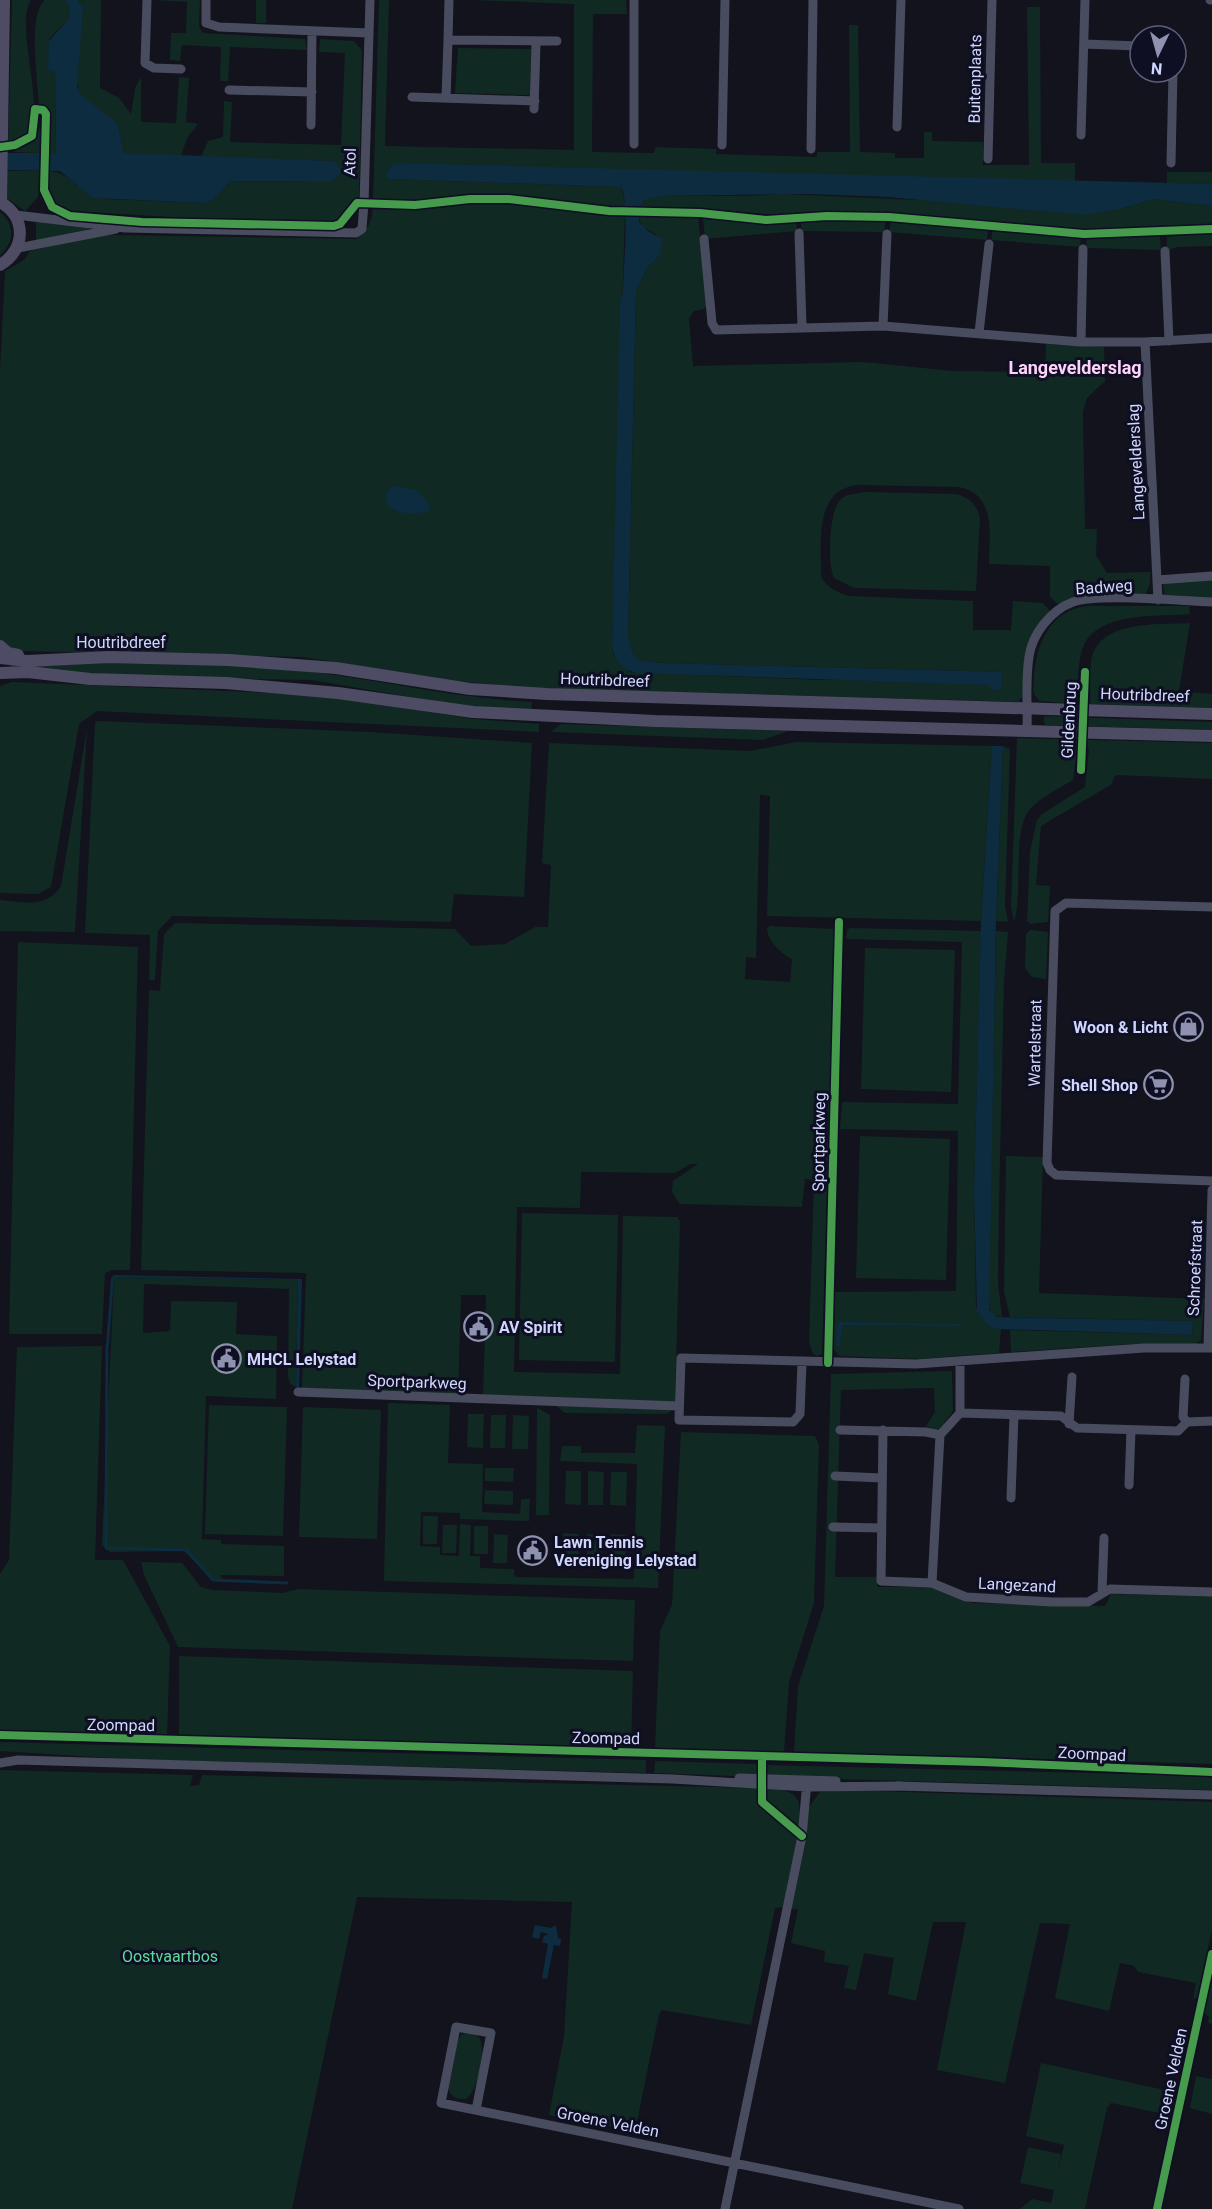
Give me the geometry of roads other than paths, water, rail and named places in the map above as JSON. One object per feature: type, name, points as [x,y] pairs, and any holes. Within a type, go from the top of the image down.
[{"type":"main road","points":[[0,265],[18,248],[21,231],[16,216],[1,202],[4,0]]},
{"type":"main road","points":[[0,646],[8,653],[40,658]]},
{"type":"main road","name":"Houtribdreef","points":[[0,658],[229,660],[336,668],[470,689],[547,694],[1212,714]]},
{"type":"main road","points":[[0,673],[28,672],[40,676]]},
{"type":"main road","points":[[0,682],[5,679],[40,676],[226,683],[338,693],[473,712],[1027,732],[1212,736]]},
{"type":"street","points":[[147,0],[145,63],[154,68],[181,69]]},
{"type":"street","points":[[206,0],[206,23],[219,27],[369,33]]},
{"type":"street","name":"Atol","points":[[16,216],[124,228],[349,234],[362,229],[370,0]]},
{"type":"street","points":[[446,98],[449,0]]},
{"type":"street","points":[[634,0],[634,144]]},
{"type":"street","points":[[722,145],[725,0]]},
{"type":"street","points":[[811,149],[813,0]]},
{"type":"street","points":[[897,127],[902,0]]},
{"type":"street","name":"Buitenplaats","points":[[988,159],[992,0]]},
{"type":"street","points":[[1082,135],[1085,0]]},
{"type":"street","points":[[311,125],[312,31]]},
{"type":"street","points":[[448,40],[536,43],[557,41]]},
{"type":"street","points":[[412,98],[446,98],[535,105],[536,43]]},
{"type":"street","points":[[1084,44],[1128,46]]},
{"type":"street","points":[[1171,163],[1173,84]]},
{"type":"street","points":[[229,90],[312,92]]},
{"type":"street","name":"Atol","points":[[18,248],[124,228]]},
{"type":"street","points":[[799,233],[802,327]]},
{"type":"street","points":[[883,326],[887,234]]},
{"type":"street","points":[[704,239],[712,323],[716,330],[883,326],[1081,342],[1145,342],[1212,338]]},
{"type":"street","points":[[979,333],[989,244]]},
{"type":"street","points":[[1081,342],[1083,249]]},
{"type":"street","points":[[1166,250],[1168,341]]},
{"type":"street","name":"Langevelderslag","points":[[1145,342],[1158,600]]},
{"type":"street","points":[[1157,580],[1212,576]]},
{"type":"street","name":"Badweg","points":[[1027,732],[1029,657],[1033,642],[1045,622],[1059,610],[1081,600],[1212,602]]},
{"type":"street","name":"Wartelstraat","points":[[1212,907],[1066,903],[1055,911],[1047,1163],[1056,1175],[1212,1181]]},
{"type":"street","name":"Schroefstraat","points":[[1210,1348],[1212,1190]]},
{"type":"street","points":[[802,1362],[800,1414],[793,1422],[679,1420],[681,1358],[916,1364],[1144,1348],[1210,1348]]},
{"type":"street","points":[[932,1583],[940,1436],[960,1413],[960,1362]]},
{"type":"street","points":[[1069,1424],[1072,1377]]},
{"type":"street","points":[[1185,1379],[1183,1417],[1188,1422]]},
{"type":"street","name":"Sportparkweg","points":[[298,1392],[678,1406]]},
{"type":"street","points":[[960,1413],[1061,1416],[1077,1428],[1131,1430],[1178,1431],[1188,1422],[1212,1421]]},
{"type":"street","points":[[1011,1498],[1014,1415]]},
{"type":"street","points":[[840,1430],[883,1430],[940,1436]]},
{"type":"street","name":"Langezand","points":[[883,1430],[881,1581],[932,1583],[966,1597],[1052,1602],[1088,1602],[1110,1589],[1212,1592]]},
{"type":"street","points":[[1129,1485],[1131,1430]]},
{"type":"street","points":[[835,1476],[882,1478]]},
{"type":"street","points":[[834,1527],[880,1528]]},
{"type":"street","points":[[1102,1593],[1104,1538]]},
{"type":"street","points":[[0,1756],[18,1760],[1212,1795]]},
{"type":"street","points":[[0,1763],[18,1760]]},
{"type":"street","points":[[725,2209],[802,1836],[807,1784]]},
{"type":"street","name":"Groene Velden","points":[[1157,2209],[1200,2011]]},
{"type":"street","name":"Groene Velden","points":[[476,2110],[490,2033],[456,2026],[441,2103],[959,2209]]},
{"type":"water","points":[[65,0],[78,0],[83,7],[77,88],[82,96],[118,124],[124,153],[333,161],[343,171],[332,182],[231,181],[213,200],[205,203],[92,198],[60,171],[0,170],[0,153],[56,153],[55,72],[48,70],[49,41],[70,17],[70,7]]},
{"type":"water","points":[[395,163],[1212,184],[1212,206],[1154,199],[1120,209],[1085,215],[887,197],[807,194],[661,196],[644,200],[640,207],[639,222],[648,231],[663,239],[660,255],[647,268],[636,291],[628,635],[635,656],[643,661],[666,663],[1002,672],[1001,690],[991,689],[990,685],[637,673],[620,664],[612,647],[620,302],[623,293],[625,237],[625,206],[621,187],[388,179],[386,172]]},
{"type":"water","points":[[393,486],[417,490],[430,505],[429,511],[407,513],[397,511],[387,505],[386,493]]},
{"type":"water","points":[[992,746],[1003,746],[996,921],[989,1310],[997,1317],[1193,1321],[1192,1335],[997,1329],[988,1325],[977,1311],[974,1191],[981,921]]},
{"type":"water","points":[[114,1275],[302,1279],[299,1388],[296,1387],[298,1280],[114,1277],[109,1346],[106,1346],[111,1278]]},
{"type":"water","points":[[837,1322],[963,1324],[963,1326],[842,1325],[840,1346],[836,1346]]},
{"type":"water","points":[[535,1925],[551,1928],[556,1925],[558,1938],[561,1939],[560,1946],[554,1945],[547,1979],[542,1978],[548,1944],[542,1942],[544,1936],[549,1934],[541,1932],[539,1939],[532,1937]]},
{"type":"waterway","points":[[107,1346],[106,1548],[187,1550],[213,1580],[287,1583]]},
{"type":"place","name":"Woon & Licht","points":[[1189,1027]]},
{"type":"place","name":"Shell Shop","points":[[1159,1085]]},
{"type":"place","name":"AV Spirit","points":[[478,1327]]},
{"type":"place","name":"MHCL Lelystad","points":[[226,1359]]},
{"type":"place","name":"Lawn Tennis Vereniging Lelystad","points":[[533,1551]]},
{"type":"district","name":"Langevelderslag","points":[[1075,367]]},
{"type":"park label","name":"Oostvaartbos","points":[[170,1956]]}]
